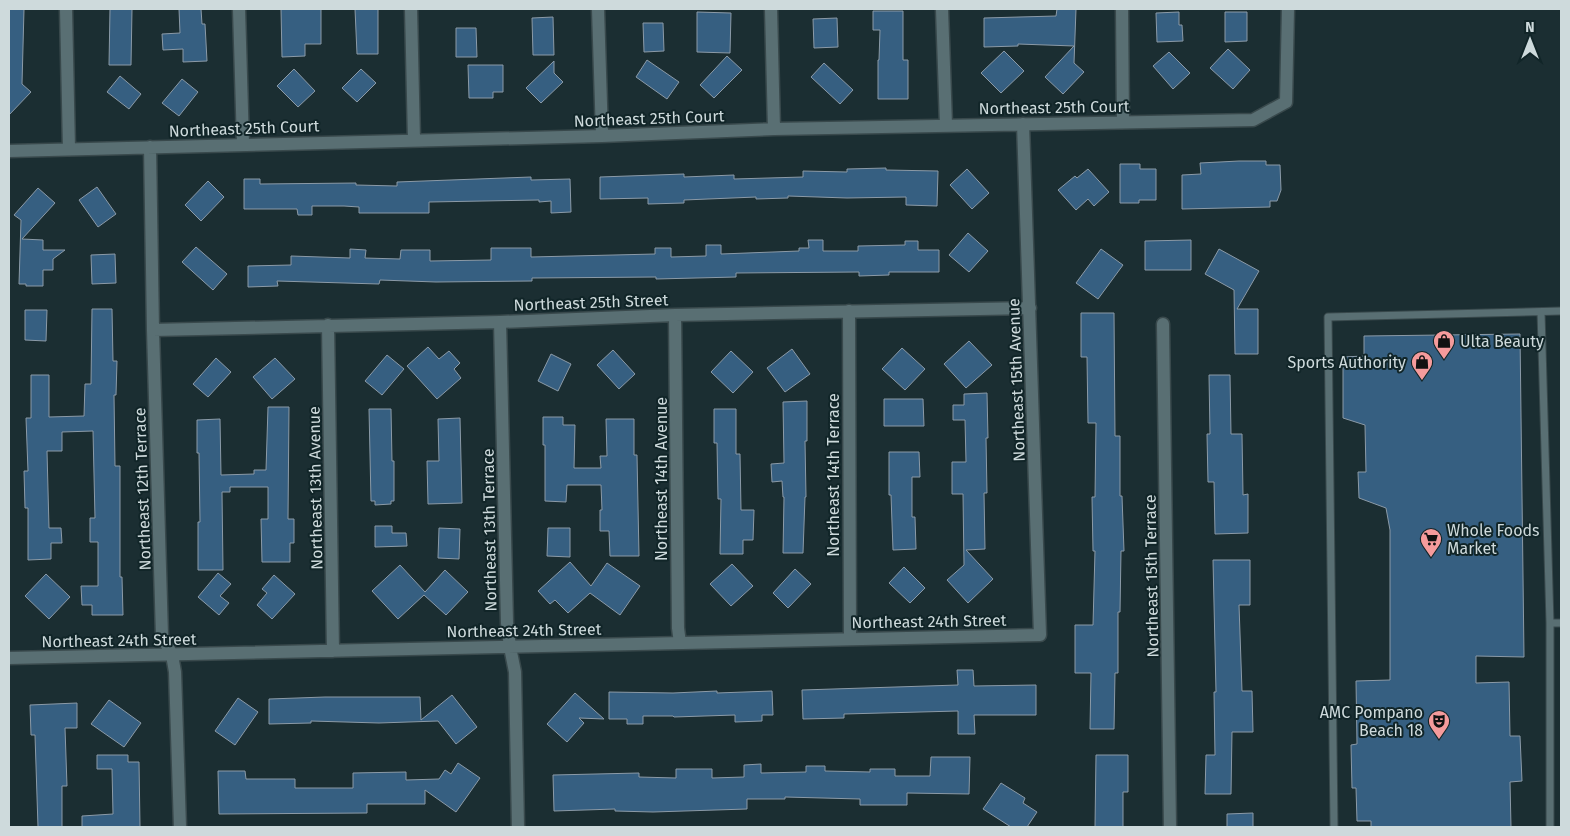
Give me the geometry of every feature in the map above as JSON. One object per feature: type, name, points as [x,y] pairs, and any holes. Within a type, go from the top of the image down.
[{"type":"street","points":[[66,9],[69,149]]},
{"type":"street","points":[[239,9],[243,144]]},
{"type":"street","points":[[411,9],[414,140]]},
{"type":"street","points":[[598,9],[602,136]]},
{"type":"street","points":[[771,9],[774,129]]},
{"type":"street","points":[[942,9],[946,125]]},
{"type":"street","points":[[1122,9],[1124,122]]},
{"type":"street","name":"Northeast 25th Court","points":[[9,150],[602,136],[774,129],[1253,120],[1286,102],[1288,9]]},
{"type":"street","name":"Northeast 15th Avenue","points":[[1023,124],[1040,635]]},
{"type":"street","name":"Northeast 12th Terrace","points":[[150,147],[162,636],[172,655],[175,672],[180,827]]},
{"type":"street","name":"Northeast 25th Street","points":[[153,330],[500,322],[675,314],[1030,308]]},
{"type":"street","name":"Northeast 14th Terrace","points":[[849,311],[850,639]]},
{"type":"street","name":"Northeast 14th Avenue","points":[[675,314],[678,628],[680,643]]},
{"type":"street","name":"Northeast 13th Terrace","points":[[500,322],[507,623],[515,672],[518,827]]},
{"type":"street","name":"Northeast 15th Terrace","points":[[1163,324],[1170,827]]},
{"type":"street","name":"Northeast 13th Avenue","points":[[328,325],[334,651]]},
{"type":"street","name":"Northeast 24th Street","points":[[9,658],[1040,635]]},
{"type":"lane","points":[[1541,312],[1550,623],[1550,827]]},
{"type":"lane","points":[[1334,827],[1328,317],[1561,312]]},
{"type":"lane","points":[[1550,623],[1561,623]]},
{"type":"building","points":[[9,9],[24,9],[22,84],[31,92],[9,115]]},
{"type":"building","points":[[110,9],[132,9],[131,65],[109,65]]},
{"type":"building","points":[[179,9],[201,9],[202,24],[205,24],[207,61],[183,62],[183,49],[163,50],[162,34],[180,33]]},
{"type":"building","points":[[281,9],[321,9],[321,44],[305,44],[305,56],[282,57]]},
{"type":"building","points":[[355,9],[378,9],[378,54],[357,54]]},
{"type":"building","points":[[1057,9],[1076,9],[1074,63],[1084,72],[1063,94],[1045,77],[1074,46],[1018,44],[1018,46],[984,47],[984,18],[1056,16]]},
{"type":"building","points":[[873,11],[903,11],[903,60],[908,60],[908,99],[878,99],[880,30],[873,30]]},
{"type":"building","points":[[697,12],[731,13],[730,53],[697,52]]},
{"type":"building","points":[[1179,12],[1179,25],[1182,25],[1183,41],[1157,42],[1156,13]]},
{"type":"building","points":[[1225,12],[1247,12],[1247,41],[1225,42]]},
{"type":"building","points":[[553,17],[554,55],[533,55],[532,18]]},
{"type":"building","points":[[837,18],[838,47],[814,48],[813,19]]},
{"type":"building","points":[[643,23],[663,23],[664,51],[644,52]]},
{"type":"building","points":[[456,28],[476,28],[477,57],[456,57]]},
{"type":"building","points":[[1228,49],[1250,70],[1233,89],[1210,68]]},
{"type":"building","points":[[1004,51],[1024,71],[1001,93],[981,73]]},
{"type":"building","points":[[1169,52],[1190,73],[1173,89],[1153,66]]},
{"type":"building","points":[[727,56],[742,70],[714,98],[700,85]]},
{"type":"building","points":[[647,60],[679,82],[667,99],[636,77]]},
{"type":"building","points":[[554,61],[554,73],[563,82],[541,103],[526,88]]},
{"type":"building","points":[[824,63],[853,90],[840,104],[811,77]]},
{"type":"building","points":[[468,65],[503,65],[503,92],[493,92],[493,98],[469,98]]},
{"type":"building","points":[[294,69],[315,91],[298,107],[277,86]]},
{"type":"building","points":[[361,69],[376,83],[357,102],[342,88]]},
{"type":"building","points":[[120,76],[141,94],[129,109],[107,92]]},
{"type":"building","points":[[182,79],[198,92],[179,116],[162,103]]},
{"type":"building","points":[[1266,161],[1266,165],[1280,165],[1281,190],[1277,201],[1270,201],[1270,207],[1182,209],[1182,175],[1201,174],[1200,163]]},
{"type":"building","points":[[1120,164],[1140,164],[1140,169],[1156,169],[1156,200],[1139,200],[1139,203],[1120,203]]},
{"type":"building","points":[[886,168],[886,170],[938,171],[937,206],[906,205],[906,197],[788,196],[788,198],[756,199],[756,197],[684,200],[684,203],[648,204],[648,198],[600,199],[600,177],[684,174],[684,177],[734,175],[734,179],[803,177],[803,171],[847,172],[847,169]]},
{"type":"building","points":[[967,169],[989,193],[972,209],[950,185]]},
{"type":"building","points":[[1088,169],[1109,192],[1094,206],[1088,199],[1076,210],[1058,190],[1075,176],[1077,178]]},
{"type":"building","points":[[531,177],[531,180],[570,179],[571,212],[551,213],[551,201],[539,202],[539,200],[429,202],[429,213],[359,213],[359,207],[344,206],[312,206],[312,215],[298,215],[297,209],[244,209],[244,179],[260,179],[260,184],[356,183],[356,185],[397,186],[397,182]]},
{"type":"building","points":[[208,181],[224,197],[201,221],[185,205]]},
{"type":"building","points":[[97,187],[116,214],[98,227],[79,200]]},
{"type":"building","points":[[38,188],[55,203],[22,239],[43,240],[43,250],[65,250],[53,259],[53,270],[43,270],[43,286],[26,286],[26,284],[19,284],[21,220],[14,215]]},
{"type":"building","points":[[968,233],[988,251],[969,272],[949,255]]},
{"type":"building","points":[[808,240],[823,240],[823,251],[858,251],[858,246],[905,245],[905,241],[918,241],[918,250],[939,250],[939,272],[889,272],[889,275],[859,276],[859,272],[736,273],[736,277],[656,279],[656,277],[532,278],[532,281],[436,282],[380,280],[379,284],[277,281],[278,286],[248,287],[248,266],[291,265],[291,256],[350,258],[350,249],[366,250],[365,258],[400,259],[401,250],[430,250],[430,261],[491,260],[491,248],[531,248],[531,257],[655,254],[655,248],[671,248],[671,257],[706,256],[706,245],[721,245],[721,254],[799,251],[799,248],[809,248]]},
{"type":"building","points":[[1191,240],[1191,270],[1145,270],[1145,241]]},
{"type":"building","points":[[196,247],[227,274],[213,290],[182,262]]},
{"type":"building","points":[[1101,249],[1123,265],[1098,299],[1076,283]]},
{"type":"building","points":[[1219,249],[1259,271],[1237,309],[1258,309],[1258,354],[1235,354],[1234,290],[1205,274]]},
{"type":"building","points":[[115,254],[116,283],[92,284],[91,255]]},
{"type":"building","points":[[92,309],[112,309],[113,361],[117,361],[116,395],[114,395],[115,466],[120,466],[120,577],[122,577],[123,615],[92,615],[92,605],[82,605],[81,586],[98,586],[98,542],[90,542],[90,518],[95,518],[93,431],[62,432],[62,451],[47,451],[49,528],[61,528],[62,543],[51,543],[51,559],[28,560],[28,508],[25,508],[24,471],[28,471],[26,418],[31,418],[31,375],[49,375],[49,417],[84,416],[85,384],[91,384]]},
{"type":"building","points":[[25,310],[47,310],[46,341],[25,340]]},
{"type":"building","points":[[1081,313],[1114,313],[1115,436],[1120,436],[1120,496],[1122,496],[1124,551],[1121,551],[1118,673],[1115,673],[1114,729],[1090,729],[1091,673],[1075,673],[1075,625],[1093,625],[1095,551],[1093,551],[1092,497],[1095,497],[1096,423],[1088,423],[1087,357],[1081,357]]},
{"type":"building","points":[[1520,334],[1524,657],[1476,656],[1476,683],[1509,682],[1510,736],[1520,736],[1522,781],[1510,782],[1511,827],[1371,827],[1371,821],[1357,821],[1356,788],[1352,788],[1351,745],[1357,744],[1356,681],[1390,680],[1390,530],[1386,508],[1359,498],[1358,472],[1366,472],[1365,425],[1343,418],[1343,357],[1364,356],[1364,336]]},
{"type":"building","points":[[969,341],[992,365],[966,388],[944,364]]},
{"type":"building","points":[[428,347],[439,359],[449,351],[460,363],[454,369],[461,378],[437,399],[407,366]]},
{"type":"building","points":[[902,348],[925,369],[905,390],[882,369]]},
{"type":"building","points":[[792,349],[810,374],[785,392],[767,368]]},
{"type":"building","points":[[613,350],[635,374],[619,389],[597,365]]},
{"type":"building","points":[[731,351],[753,372],[733,393],[711,372]]},
{"type":"building","points":[[551,354],[571,364],[558,391],[538,381]]},
{"type":"building","points":[[387,355],[404,369],[382,395],[365,381]]},
{"type":"building","points":[[216,358],[231,372],[208,397],[193,384]]},
{"type":"building","points":[[275,358],[295,379],[272,399],[253,377]]},
{"type":"building","points":[[1209,375],[1230,375],[1231,434],[1242,434],[1243,495],[1248,494],[1248,533],[1215,534],[1214,482],[1208,482],[1207,434],[1210,434]]},
{"type":"building","points":[[987,393],[987,493],[984,493],[985,549],[966,550],[993,579],[968,603],[947,580],[964,565],[963,494],[952,494],[952,462],[966,462],[965,420],[953,420],[953,405],[964,405],[964,394]]},
{"type":"building","points":[[884,399],[923,399],[924,426],[884,426]]},
{"type":"building","points":[[807,401],[807,441],[805,441],[806,497],[803,553],[783,553],[784,497],[782,481],[772,482],[771,464],[784,463],[783,402]]},
{"type":"building","points":[[268,407],[289,407],[288,519],[294,519],[294,543],[290,543],[290,562],[262,562],[261,519],[268,519],[268,487],[230,487],[230,492],[222,492],[223,570],[198,570],[198,522],[200,522],[197,420],[220,419],[221,475],[254,474],[254,470],[266,470]]},
{"type":"building","points":[[369,409],[391,409],[394,501],[391,501],[391,504],[375,505],[375,501],[371,501]]},
{"type":"building","points":[[714,409],[736,409],[736,454],[740,454],[741,510],[754,510],[753,540],[743,540],[743,554],[720,554],[721,499],[718,499],[717,443],[714,443]]},
{"type":"building","points":[[543,417],[563,417],[563,425],[575,425],[574,468],[601,468],[600,456],[607,456],[606,419],[634,419],[634,455],[637,455],[639,556],[610,556],[609,531],[600,531],[600,510],[602,510],[601,485],[567,485],[566,502],[545,501]]},
{"type":"building","points":[[460,418],[462,503],[428,504],[427,461],[439,461],[438,419]]},
{"type":"building","points":[[889,452],[919,452],[920,477],[912,477],[912,517],[915,517],[916,549],[893,550],[891,495],[889,495]]},
{"type":"building","points":[[375,526],[392,526],[392,533],[406,533],[407,546],[375,547]]},
{"type":"building","points":[[439,528],[460,529],[459,559],[438,558]]},
{"type":"building","points":[[548,528],[570,528],[570,557],[547,556]]},
{"type":"building","points":[[1213,560],[1250,560],[1250,605],[1239,605],[1242,691],[1252,691],[1253,732],[1232,732],[1231,794],[1205,794],[1206,755],[1215,755],[1214,692],[1216,692]]},
{"type":"building","points":[[570,562],[591,586],[607,563],[640,586],[620,615],[590,593],[568,613],[555,600],[550,604],[538,591]]},
{"type":"building","points":[[732,564],[753,586],[731,606],[710,584]]},
{"type":"building","points":[[400,565],[425,592],[445,570],[468,592],[446,615],[424,595],[398,619],[372,591]]},
{"type":"building","points":[[904,567],[925,588],[910,603],[889,583]]},
{"type":"building","points":[[795,569],[811,584],[788,608],[773,593]]},
{"type":"building","points":[[218,573],[231,584],[220,596],[229,603],[219,615],[198,597]]},
{"type":"building","points":[[46,574],[70,597],[49,619],[25,596]]},
{"type":"building","points":[[274,575],[295,594],[272,619],[257,605],[267,593],[262,589]]},
{"type":"building","points":[[957,670],[973,670],[974,686],[1036,685],[1036,715],[974,715],[975,734],[958,734],[958,711],[844,714],[844,718],[803,719],[802,690],[958,685]]},
{"type":"building","points":[[717,691],[717,693],[772,691],[773,715],[762,715],[762,721],[735,722],[735,715],[643,716],[643,724],[627,724],[627,719],[609,719],[609,692],[673,693]]},
{"type":"building","points":[[575,693],[604,719],[579,718],[584,723],[567,742],[547,724]]},
{"type":"building","points":[[452,695],[477,727],[456,744],[438,721],[379,723],[311,721],[311,723],[269,724],[269,699],[420,697],[421,720]]},
{"type":"building","points":[[238,698],[258,712],[235,745],[215,731]]},
{"type":"building","points":[[109,700],[141,723],[124,747],[91,724]]},
{"type":"building","points":[[77,703],[77,728],[65,728],[67,786],[62,786],[62,827],[38,827],[35,735],[31,735],[30,705]]},
{"type":"building","points":[[97,755],[128,755],[128,762],[139,762],[140,827],[82,827],[82,816],[113,814],[112,769],[97,769]]},
{"type":"building","points":[[1096,755],[1128,755],[1128,792],[1123,792],[1123,827],[1095,827]]},
{"type":"building","points":[[931,757],[970,757],[969,794],[907,793],[907,805],[860,805],[860,799],[785,797],[785,799],[747,799],[747,809],[653,812],[615,811],[615,809],[554,811],[553,775],[639,773],[639,777],[676,778],[676,769],[712,769],[712,778],[744,777],[744,765],[761,764],[761,773],[806,772],[806,766],[825,766],[825,771],[870,772],[870,769],[895,769],[895,776],[930,776]]},
{"type":"building","points":[[458,763],[480,778],[456,812],[425,790],[425,804],[367,804],[367,813],[219,814],[218,771],[245,771],[246,779],[295,779],[295,788],[353,788],[353,773],[406,772],[406,780],[439,779],[445,770],[451,774]]},
{"type":"building","points":[[1001,783],[1025,798],[1023,803],[1037,812],[1027,827],[1011,827],[983,809]]},
{"type":"building","points":[[1253,813],[1253,827],[1227,827],[1227,814]]},
{"type":"place","name":"Ulta Beauty","points":[[1444,360]]},
{"type":"place","name":"Sports Authority","points":[[1422,381]]},
{"type":"place","name":"Whole Foods Market","points":[[1431,558]]},
{"type":"place","name":"AMC Pompano Beach 18","points":[[1439,740]]}]
